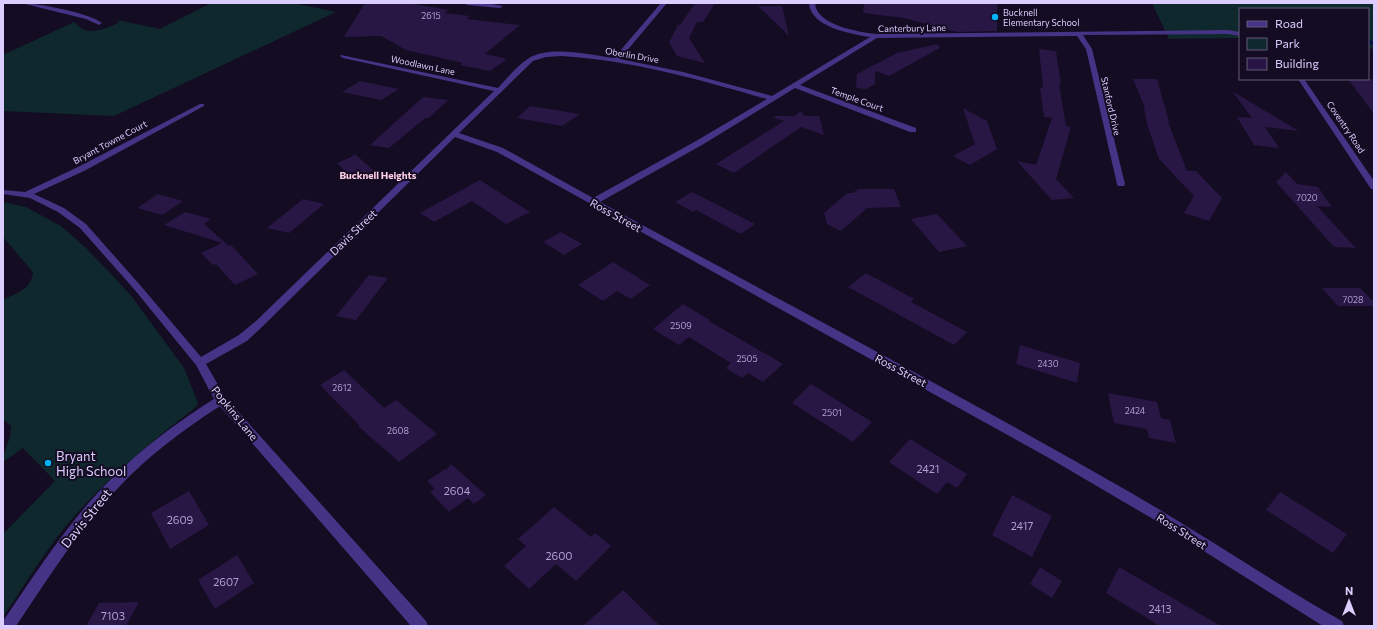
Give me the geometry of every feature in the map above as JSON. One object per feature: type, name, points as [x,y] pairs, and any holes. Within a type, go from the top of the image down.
[{"type":"street","points":[[24,3],[88,18],[99,23]]},
{"type":"street","points":[[467,3],[500,6]]},
{"type":"street","points":[[616,60],[664,3]]},
{"type":"street","points":[[812,3],[812,11],[814,15],[825,22],[858,34],[876,36]]},
{"type":"street","name":"Canterbury Lane","points":[[593,202],[699,143],[876,36],[1228,32],[1239,34]]},
{"type":"street","name":"Stanford Drive","points":[[1079,34],[1089,49],[1121,184]]},
{"type":"street","name":"Oberlin Drive","points":[[499,90],[531,60],[545,54],[562,54],[616,60],[648,66],[772,98]]},
{"type":"street","name":"Woodlawn Lane","points":[[343,56],[499,90]]},
{"type":"street","name":"Coventry Road","points":[[1302,80],[1374,187]]},
{"type":"street","name":"Temple Court","points":[[794,86],[913,130]]},
{"type":"street","name":"Davis Street","points":[[200,363],[243,338],[260,323],[499,90]]},
{"type":"street","name":"Bryant Towne Court","points":[[26,195],[81,169],[202,105]]},
{"type":"street","name":"Ross Street","points":[[454,134],[500,150],[940,390],[1120,492],[1296,603],[1337,626]]},
{"type":"street","name":"Popkins Lane","points":[[3,192],[26,195],[61,210],[83,226],[137,287],[200,363],[212,388],[221,400],[421,626]]},
{"type":"street","name":"Davis Street","points":[[8,626],[80,522],[103,496],[130,468],[157,444],[189,420],[221,400]]},
{"type":"green space","points":[[211,3],[293,3],[336,12],[114,116],[3,111],[3,55],[74,22],[82,29],[91,31],[101,30],[111,26],[119,22],[117,20],[160,29]]},
{"type":"green space","points":[[1152,3],[1374,3],[1374,49],[1369,48],[1369,8],[1239,8],[1239,38],[1169,39]]},
{"type":"green space","name":"Bryant High School","points":[[3,202],[26,207],[61,226],[86,248],[133,298],[184,368],[198,403],[196,407],[121,469],[68,523],[3,617],[3,534],[55,481],[23,448],[3,462],[4,453],[10,437],[11,426],[3,419],[3,300],[27,287],[32,278],[33,272],[3,237]]},
{"type":"building","points":[[365,3],[408,3],[449,10],[444,13],[470,16],[466,19],[520,25],[485,54],[507,59],[490,71],[460,65],[463,63],[406,50],[381,36],[344,37]]},
{"type":"building","points":[[695,3],[715,3],[703,22],[697,22],[689,38],[705,63],[677,56],[669,42],[678,25],[680,25]]},
{"type":"building","points":[[864,3],[997,3],[997,31],[957,32],[904,18],[863,13]]},
{"type":"building","points":[[758,6],[782,6],[789,36]]},
{"type":"building","points":[[938,44],[940,48],[889,76],[875,71],[875,84],[866,89],[856,88],[857,74],[897,53]]},
{"type":"building","points":[[1039,49],[1056,51],[1061,85],[1059,84],[1066,126],[1071,127],[1056,179],[1074,198],[1052,200],[1017,161],[1036,165],[1052,118],[1044,117],[1040,88],[1043,88]]},
{"type":"building","points":[[1133,79],[1157,79],[1168,122],[1187,171],[1196,171],[1222,198],[1209,221],[1184,213],[1194,196],[1159,159],[1147,124],[1144,107],[1145,108]]},
{"type":"building","points":[[1374,79],[1374,114],[1349,80]]},
{"type":"building","points":[[360,81],[399,89],[381,100],[342,92]]},
{"type":"building","points":[[1232,91],[1299,131],[1265,127],[1279,148],[1254,145],[1237,117],[1252,118]]},
{"type":"building","points":[[423,97],[448,100],[429,118],[425,118],[389,148],[370,145]]},
{"type":"building","points":[[530,106],[580,114],[562,126],[517,118]]},
{"type":"building","points":[[963,108],[987,121],[997,149],[970,165],[953,156],[975,144]]},
{"type":"building","points":[[801,111],[804,116],[819,116],[824,135],[801,127],[734,173],[716,164],[784,121],[774,118],[775,116],[794,116]]},
{"type":"building","points":[[355,154],[374,171],[353,179],[337,163]]},
{"type":"building","points":[[1286,172],[1297,184],[1318,187],[1332,207],[1317,206],[1356,248],[1334,247],[1276,182]]},
{"type":"building","points":[[480,180],[530,212],[506,224],[472,201],[434,222],[420,213]]},
{"type":"building","points":[[858,189],[894,189],[901,207],[867,208],[841,231],[827,224],[824,213],[847,193],[853,193]]},
{"type":"building","points":[[692,192],[755,224],[741,234],[696,210],[693,212],[675,202]]},
{"type":"building","points":[[158,194],[183,201],[162,215],[137,208]]},
{"type":"building","points":[[303,199],[324,204],[289,233],[267,228]]},
{"type":"building","points":[[185,212],[211,219],[204,224],[229,246],[231,245],[258,274],[235,285],[216,264],[213,265],[201,253],[222,243],[164,225]]},
{"type":"building","points":[[937,214],[967,246],[939,252],[911,219]]},
{"type":"building","points":[[561,232],[582,244],[564,255],[543,242]]},
{"type":"building","points":[[613,262],[650,285],[631,299],[617,291],[603,301],[578,285]]},
{"type":"building","points":[[866,273],[914,299],[911,302],[967,332],[954,345],[848,287]]},
{"type":"building","points":[[369,275],[388,278],[356,320],[336,316]]},
{"type":"building","points":[[1322,288],[1360,288],[1374,302],[1374,306],[1338,306]]},
{"type":"building","points":[[683,304],[710,320],[709,321],[783,364],[763,382],[748,373],[742,378],[726,368],[731,363],[689,337],[679,345],[653,329]]},
{"type":"building","points":[[1020,345],[1080,363],[1077,383],[1016,364]]},
{"type":"building","points":[[344,370],[384,408],[396,400],[437,434],[399,462],[358,426],[359,425],[320,385]]},
{"type":"building","points":[[811,384],[872,422],[853,442],[792,403]]},
{"type":"building","points":[[1108,393],[1157,402],[1161,418],[1170,420],[1176,443],[1149,438],[1147,429],[1114,423]]},
{"type":"building","points":[[910,439],[967,474],[957,488],[947,482],[937,494],[889,462]]},
{"type":"building","points":[[451,464],[486,495],[474,504],[468,498],[449,512],[430,492],[435,489],[427,481],[445,469],[446,470]]},
{"type":"building","points":[[189,491],[209,525],[170,549],[151,513]]},
{"type":"building","points":[[1280,492],[1347,534],[1333,553],[1266,510]]},
{"type":"building","points":[[1012,495],[1052,516],[1032,557],[992,535]]},
{"type":"building","points":[[554,507],[591,537],[595,533],[611,546],[576,581],[556,564],[529,589],[504,566],[526,546],[518,539]]},
{"type":"building","points":[[237,555],[254,583],[215,609],[198,580]]},
{"type":"building","points":[[1040,567],[1062,581],[1052,598],[1030,584]]},
{"type":"building","points":[[1119,567],[1221,626],[1160,626],[1106,593]]},
{"type":"building","points":[[623,590],[660,626],[583,626]]},
{"type":"building","points":[[139,602],[126,626],[86,626],[99,603]]},
{"type":"waterway","points":[[1369,42],[1374,43]]},
{"type":"place","name":"Bucknell Elementary School","points":[[995,17]]},
{"type":"place","name":"Bryant High School","points":[[48,463]]},
{"type":"district","name":"Bucknell Heights","points":[[378,175]]}]
